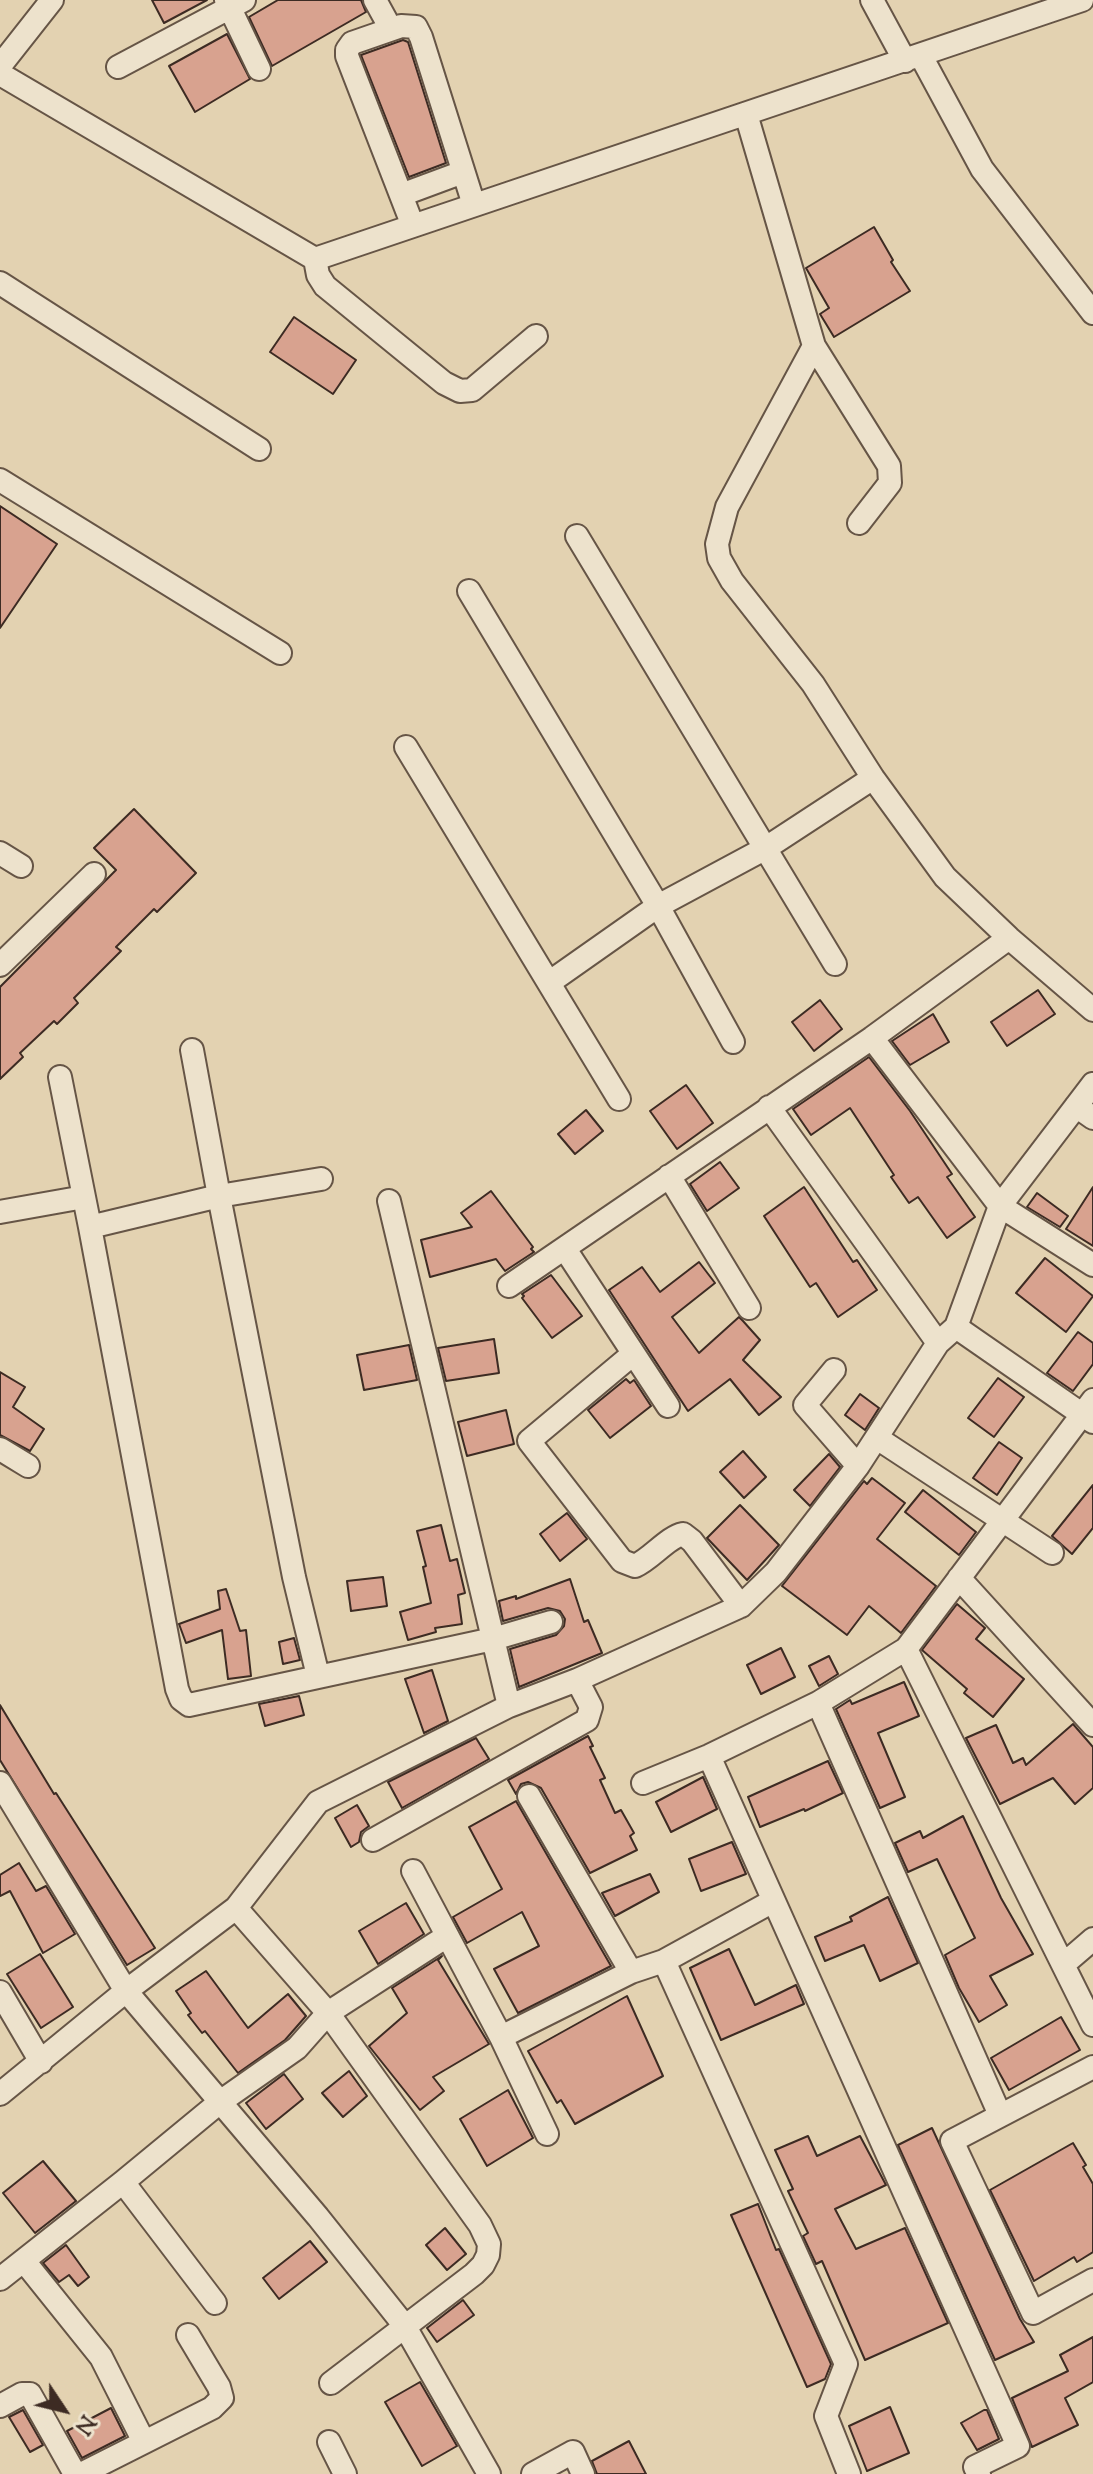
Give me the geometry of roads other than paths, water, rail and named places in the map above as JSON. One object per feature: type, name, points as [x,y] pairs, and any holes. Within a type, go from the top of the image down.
[{"type":"street","points":[[0,66],[52,0]]},
{"type":"street","points":[[872,0],[913,58],[982,169],[1093,313]]},
{"type":"street","points":[[315,259],[1082,0]]},
{"type":"street","points":[[118,67],[234,2],[259,69]]},
{"type":"street","points":[[413,226],[347,56],[352,43],[401,26],[416,27],[474,205]]},
{"type":"street","points":[[0,74],[315,259],[318,275],[325,286],[444,383],[460,391],[472,390],[536,336]]},
{"type":"street","points":[[746,114],[814,346],[889,466],[890,483],[859,523]]},
{"type":"street","points":[[401,195],[463,172]]},
{"type":"street","points":[[433,184],[445,215]]},
{"type":"street","points":[[0,283],[259,449]]},
{"type":"street","points":[[814,346],[727,507],[717,544],[719,558],[732,581],[813,684],[873,778],[945,877],[1009,938],[1093,1010]]},
{"type":"street","points":[[0,480],[280,653]]},
{"type":"street","points":[[577,536],[835,964]]},
{"type":"street","points":[[469,591],[658,906],[733,1042]]},
{"type":"street","points":[[406,747],[619,1099]]},
{"type":"street","points":[[550,982],[658,906],[766,848],[873,778]]},
{"type":"street","points":[[0,853],[21,866]]},
{"type":"street","points":[[0,965],[94,874]]},
{"type":"street","points":[[509,1286],[872,1038],[1009,938]]},
{"type":"street","points":[[872,1038],[1000,1206],[1093,1265]]},
{"type":"street","points":[[192,1050],[294,1577],[318,1676]]},
{"type":"street","points":[[60,1077],[181,1699],[189,1705],[493,1639],[551,1622]]},
{"type":"street","points":[[0,2094],[126,1991],[236,1908],[318,1802],[509,1706],[577,1680],[741,1606],[776,1572],[858,1466],[938,1343],[956,1327],[1000,1206],[1084,1112],[1093,1084]]},
{"type":"street","points":[[769,1107],[938,1343]]},
{"type":"street","points":[[669,1176],[749,1308]]},
{"type":"street","points":[[90,1227],[219,1196],[321,1179]]},
{"type":"street","points":[[0,1212],[84,1197]]},
{"type":"street","points":[[389,1201],[509,1706]]},
{"type":"street","points":[[565,1249],[668,1406]]},
{"type":"street","points":[[643,1783],[709,1756],[818,1703],[906,1649],[1002,1521],[1090,1412],[956,1327]]},
{"type":"street","points":[[633,1354],[529,1441],[622,1561],[635,1566],[650,1559],[675,1535],[683,1534],[692,1541],[741,1606]]},
{"type":"street","points":[[834,1370],[805,1405],[858,1466]]},
{"type":"street","points":[[877,1438],[1052,1553]]},
{"type":"street","points":[[0,1449],[28,1466]]},
{"type":"street","points":[[959,1578],[1093,1725]]},
{"type":"street","points":[[906,1649],[1093,2025]]},
{"type":"street","points":[[373,1840],[587,1720],[591,1707],[577,1680]]},
{"type":"street","points":[[818,1703],[1000,2115]]},
{"type":"street","points":[[709,1756],[1018,2446],[975,2467],[979,2474]]},
{"type":"street","points":[[0,1783],[126,1991],[318,2217],[404,2325],[489,2474]]},
{"type":"street","points":[[529,1796],[631,1972]]},
{"type":"street","points":[[413,1871],[501,2037],[547,2134]]},
{"type":"street","points":[[501,2037],[631,1972],[664,1961],[773,1901]]},
{"type":"street","points":[[236,1908],[328,2013],[463,2201],[489,2244],[483,2265],[331,2383]]},
{"type":"street","points":[[0,2279],[220,2102],[297,2048],[328,2013],[447,1936]]},
{"type":"street","points":[[1064,1964],[1093,1939]]},
{"type":"street","points":[[664,1961],[846,2364],[826,2416],[849,2474]]},
{"type":"street","points":[[0,1992],[41,2062]]},
{"type":"street","points":[[1093,2067],[952,2141],[1033,2313],[1093,2280]]},
{"type":"street","points":[[123,2182],[215,2303]]},
{"type":"street","points":[[24,2261],[101,2357],[144,2442]]},
{"type":"street","points":[[81,2474],[212,2408],[222,2398],[219,2387],[188,2335]]},
{"type":"street","points":[[0,2406],[22,2394],[30,2394],[75,2474]]},
{"type":"street","points":[[329,2442],[345,2474]]},
{"type":"street","points":[[533,2474],[573,2452],[583,2474]]}]
